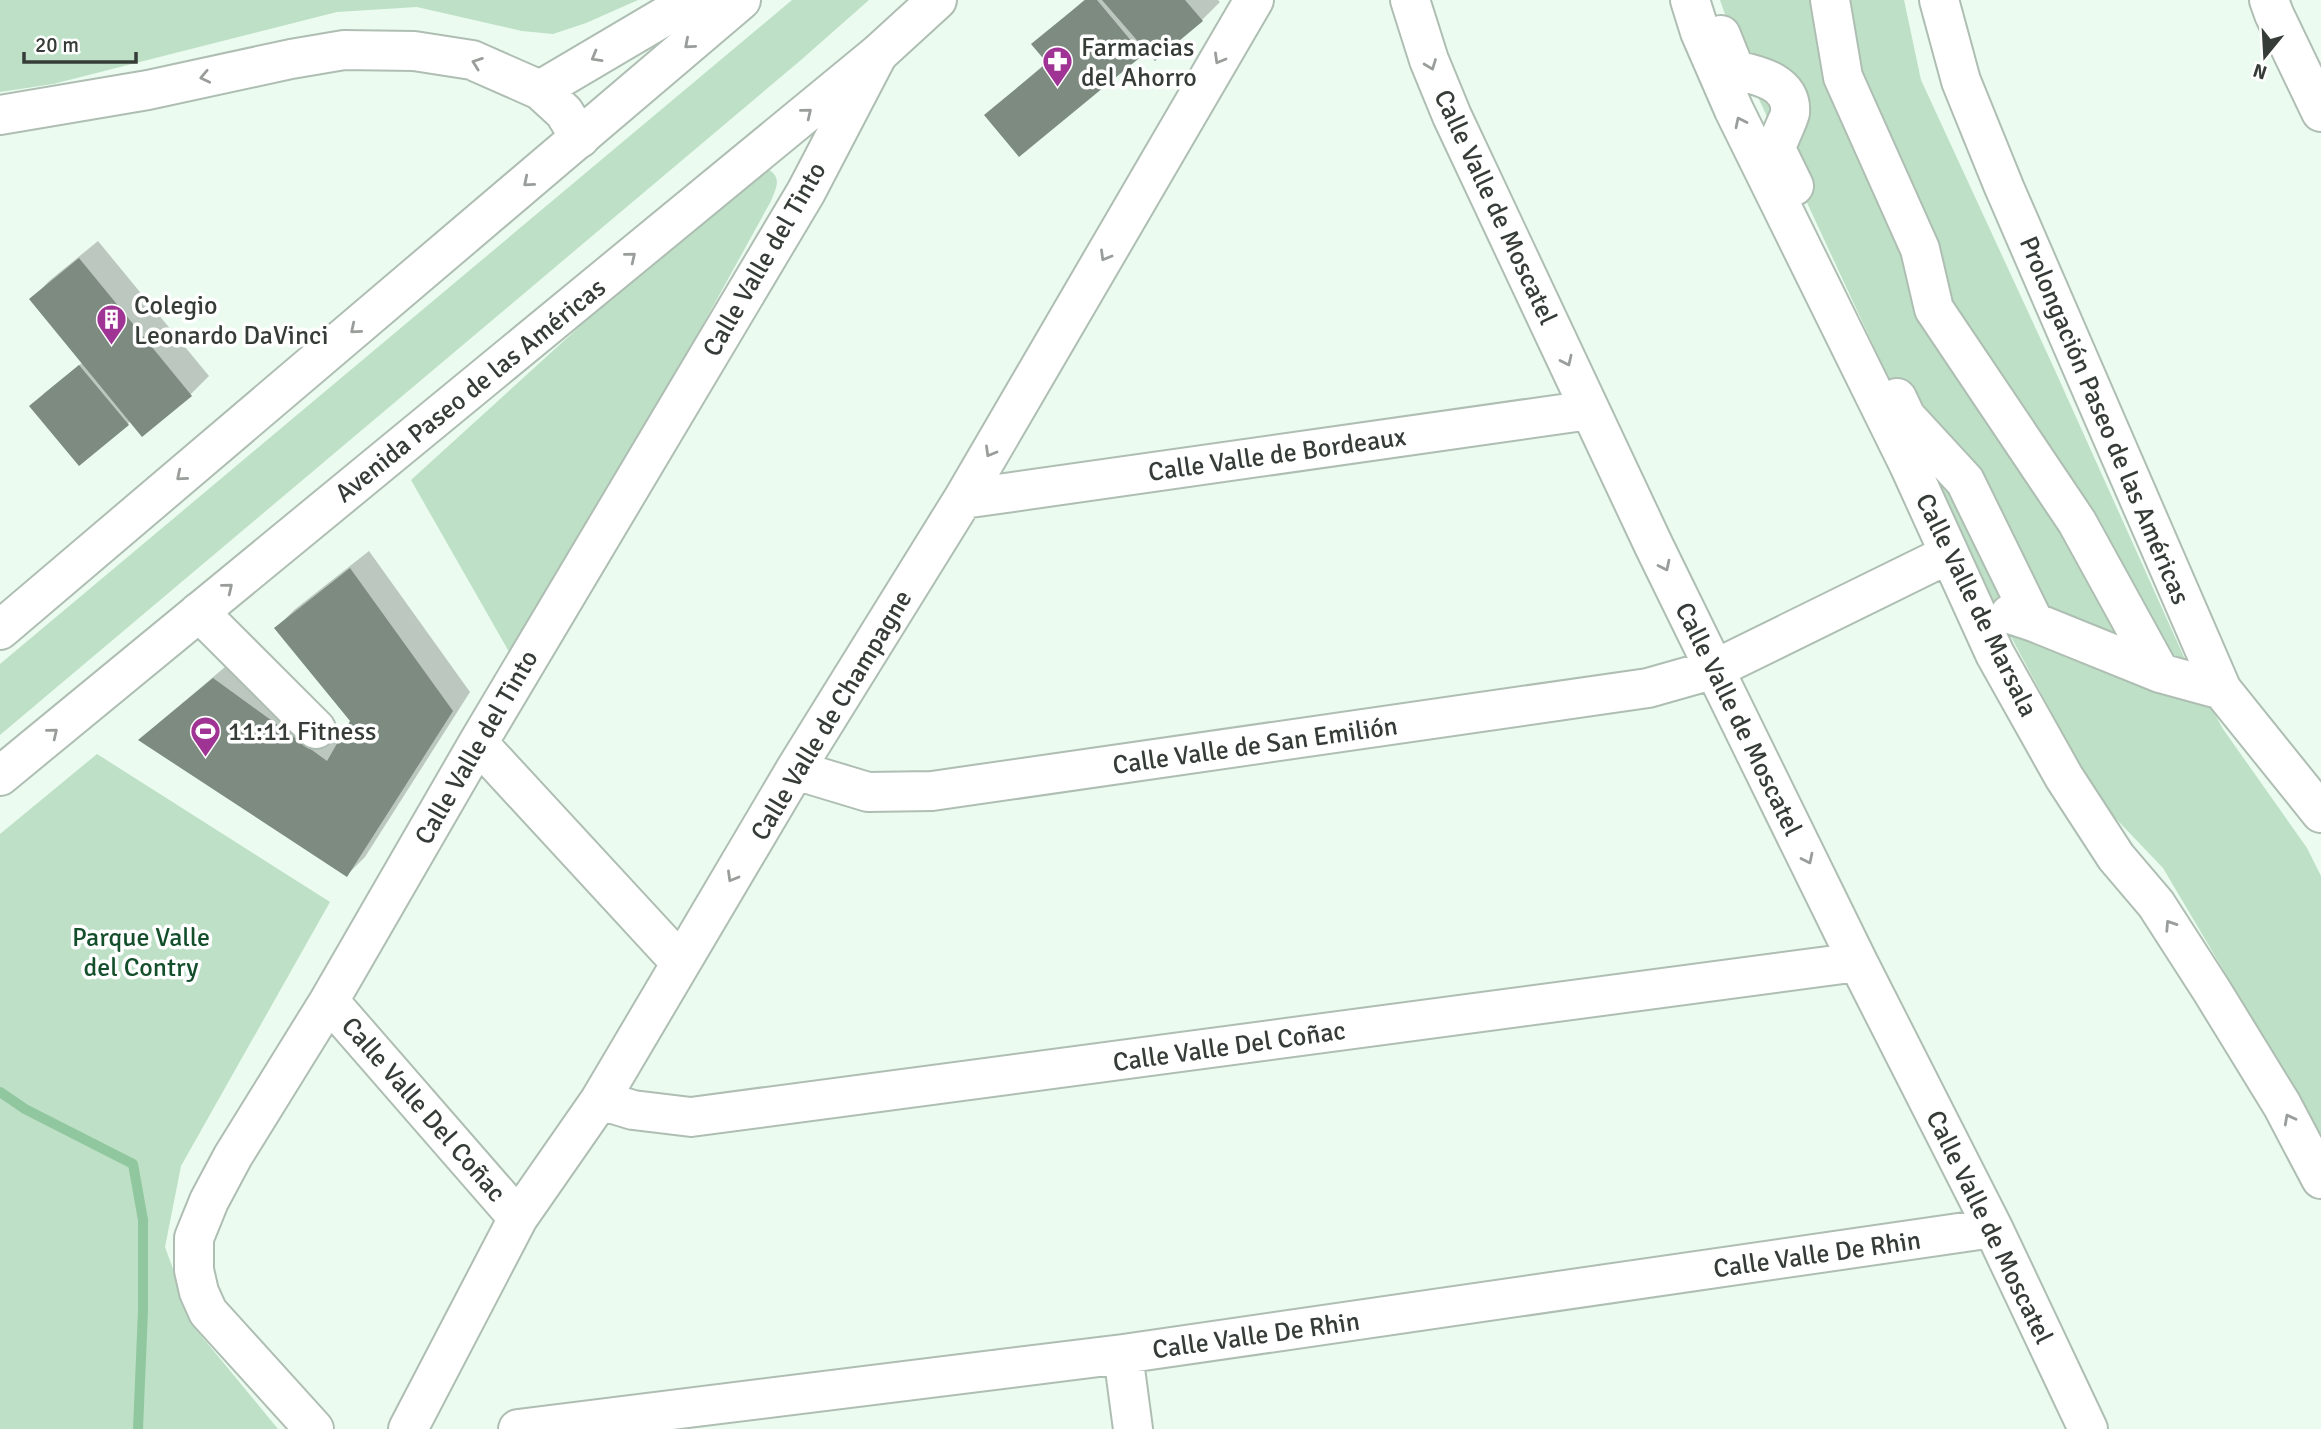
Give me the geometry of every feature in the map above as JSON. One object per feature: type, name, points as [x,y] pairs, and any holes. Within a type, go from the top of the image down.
[{"type":"street","points":[[540,90],[662,18],[699,0]]},
{"type":"street","points":[[0,630],[741,0]]},
{"type":"street","name":"Avenida Paseo de las Américas","points":[[0,776],[878,54],[937,0]]},
{"type":"street","name":"Calle Valle de Champagne","points":[[408,1429],[518,1218],[600,1100],[795,770],[963,499],[1254,0]]},
{"type":"street","name":"Calle Valle de Moscatel","points":[[1410,0],[1429,60],[1452,116],[1590,410],[1858,962],[1993,1228],[2088,1429]]},
{"type":"street","name":"Calle Valle de Marsala","points":[[1690,0],[1700,32],[1734,110],[1909,465],[1995,654],[2064,777],[2116,857],[2157,904],[2198,969],[2282,1105],[2321,1179]]},
{"type":"street","points":[[1708,0],[1735,70],[1763,77],[1780,86],[1787,97],[1790,113],[1776,149],[1906,417],[1965,481],[2034,622]]},
{"type":"street","points":[[1830,0],[1843,77],[1920,249],[1934,309],[2077,522],[2160,673]]},
{"type":"street","name":"Prolongación Paseo de las Américas","points":[[1939,0],[1961,81],[2004,187],[2222,690],[2321,813]]},
{"type":"street","points":[[2269,0],[2321,112]]},
{"type":"street","points":[[0,115],[148,90],[344,50],[414,51],[472,60],[540,90],[564,112],[580,138]]},
{"type":"street","name":"Calle Valle del Tinto","points":[[314,1429],[208,1312],[199,1292],[194,1270],[194,1238],[209,1201],[233,1156],[329,1001],[478,743],[799,204],[878,54]]},
{"type":"street","name":"Calle Valle de Bordeaux","points":[[963,499],[1590,410]]},
{"type":"street","name":"Calle Valle de San Emilión","points":[[795,770],[868,792],[932,791],[1648,688],[1715,669],[1950,554]]},
{"type":"street","points":[[1971,602],[2034,622],[2160,673],[2222,690]]},
{"type":"street","points":[[199,612],[316,729]]},
{"type":"street","points":[[478,743],[681,964]]},
{"type":"street","name":"Calle Valle Del Coñac","points":[[600,1100],[633,1110],[691,1117],[1858,962]]},
{"type":"street","name":"Calle Valle Del Coñac","points":[[329,1001],[518,1218]]},
{"type":"street","name":"Calle Valle De Rhin","points":[[518,1429],[1123,1354],[1993,1228]]},
{"type":"street","points":[[1123,1354],[1133,1429]]},
{"type":"green space","points":[[0,0],[638,0],[553,34],[522,31],[417,7],[337,12],[53,84],[0,92]]},
{"type":"green space","points":[[792,0],[869,0],[0,735],[0,664]]},
{"type":"green space","points":[[1720,0],[1904,0],[1921,80],[2184,657],[2223,729],[2307,848],[2321,876],[2321,1141],[2163,868],[2099,801],[1994,605],[1743,65]]},
{"type":"green space","points":[[764,167],[774,174],[777,182],[771,201],[516,664],[411,480],[745,176]]},
{"type":"green space","name":"Parque Valle del Contry","points":[[97,754],[330,902],[181,1166],[165,1247],[194,1327],[278,1429],[0,1429],[0,834]]},
{"type":"building","name":"Farmacias del Ahorro","points":[[1085,0],[1097,0],[1143,55],[1019,157],[984,115],[1047,63],[1031,44]]},
{"type":"building","points":[[1102,0],[1185,0],[1203,21],[1155,61]]},
{"type":"building","name":"Colegio Leonardo DaVinci","points":[[79,258],[192,396],[142,437],[29,299]]},
{"type":"building","points":[[79,365],[129,425],[79,466],[29,406]]},
{"type":"building","points":[[350,568],[453,711],[347,877],[138,740],[213,678],[327,761],[350,721],[274,628]]},
{"type":"waterway","points":[[0,1092],[25,1109],[133,1164],[143,1220],[143,1310],[138,1429]]},
{"type":"place","name":"Farmacias del Ahorro","points":[[1058,89]]},
{"type":"place","name":"Colegio Leonardo DaVinci","points":[[111,347]]},
{"type":"place","name":"11:11 Fitness","points":[[205,758]]}]
